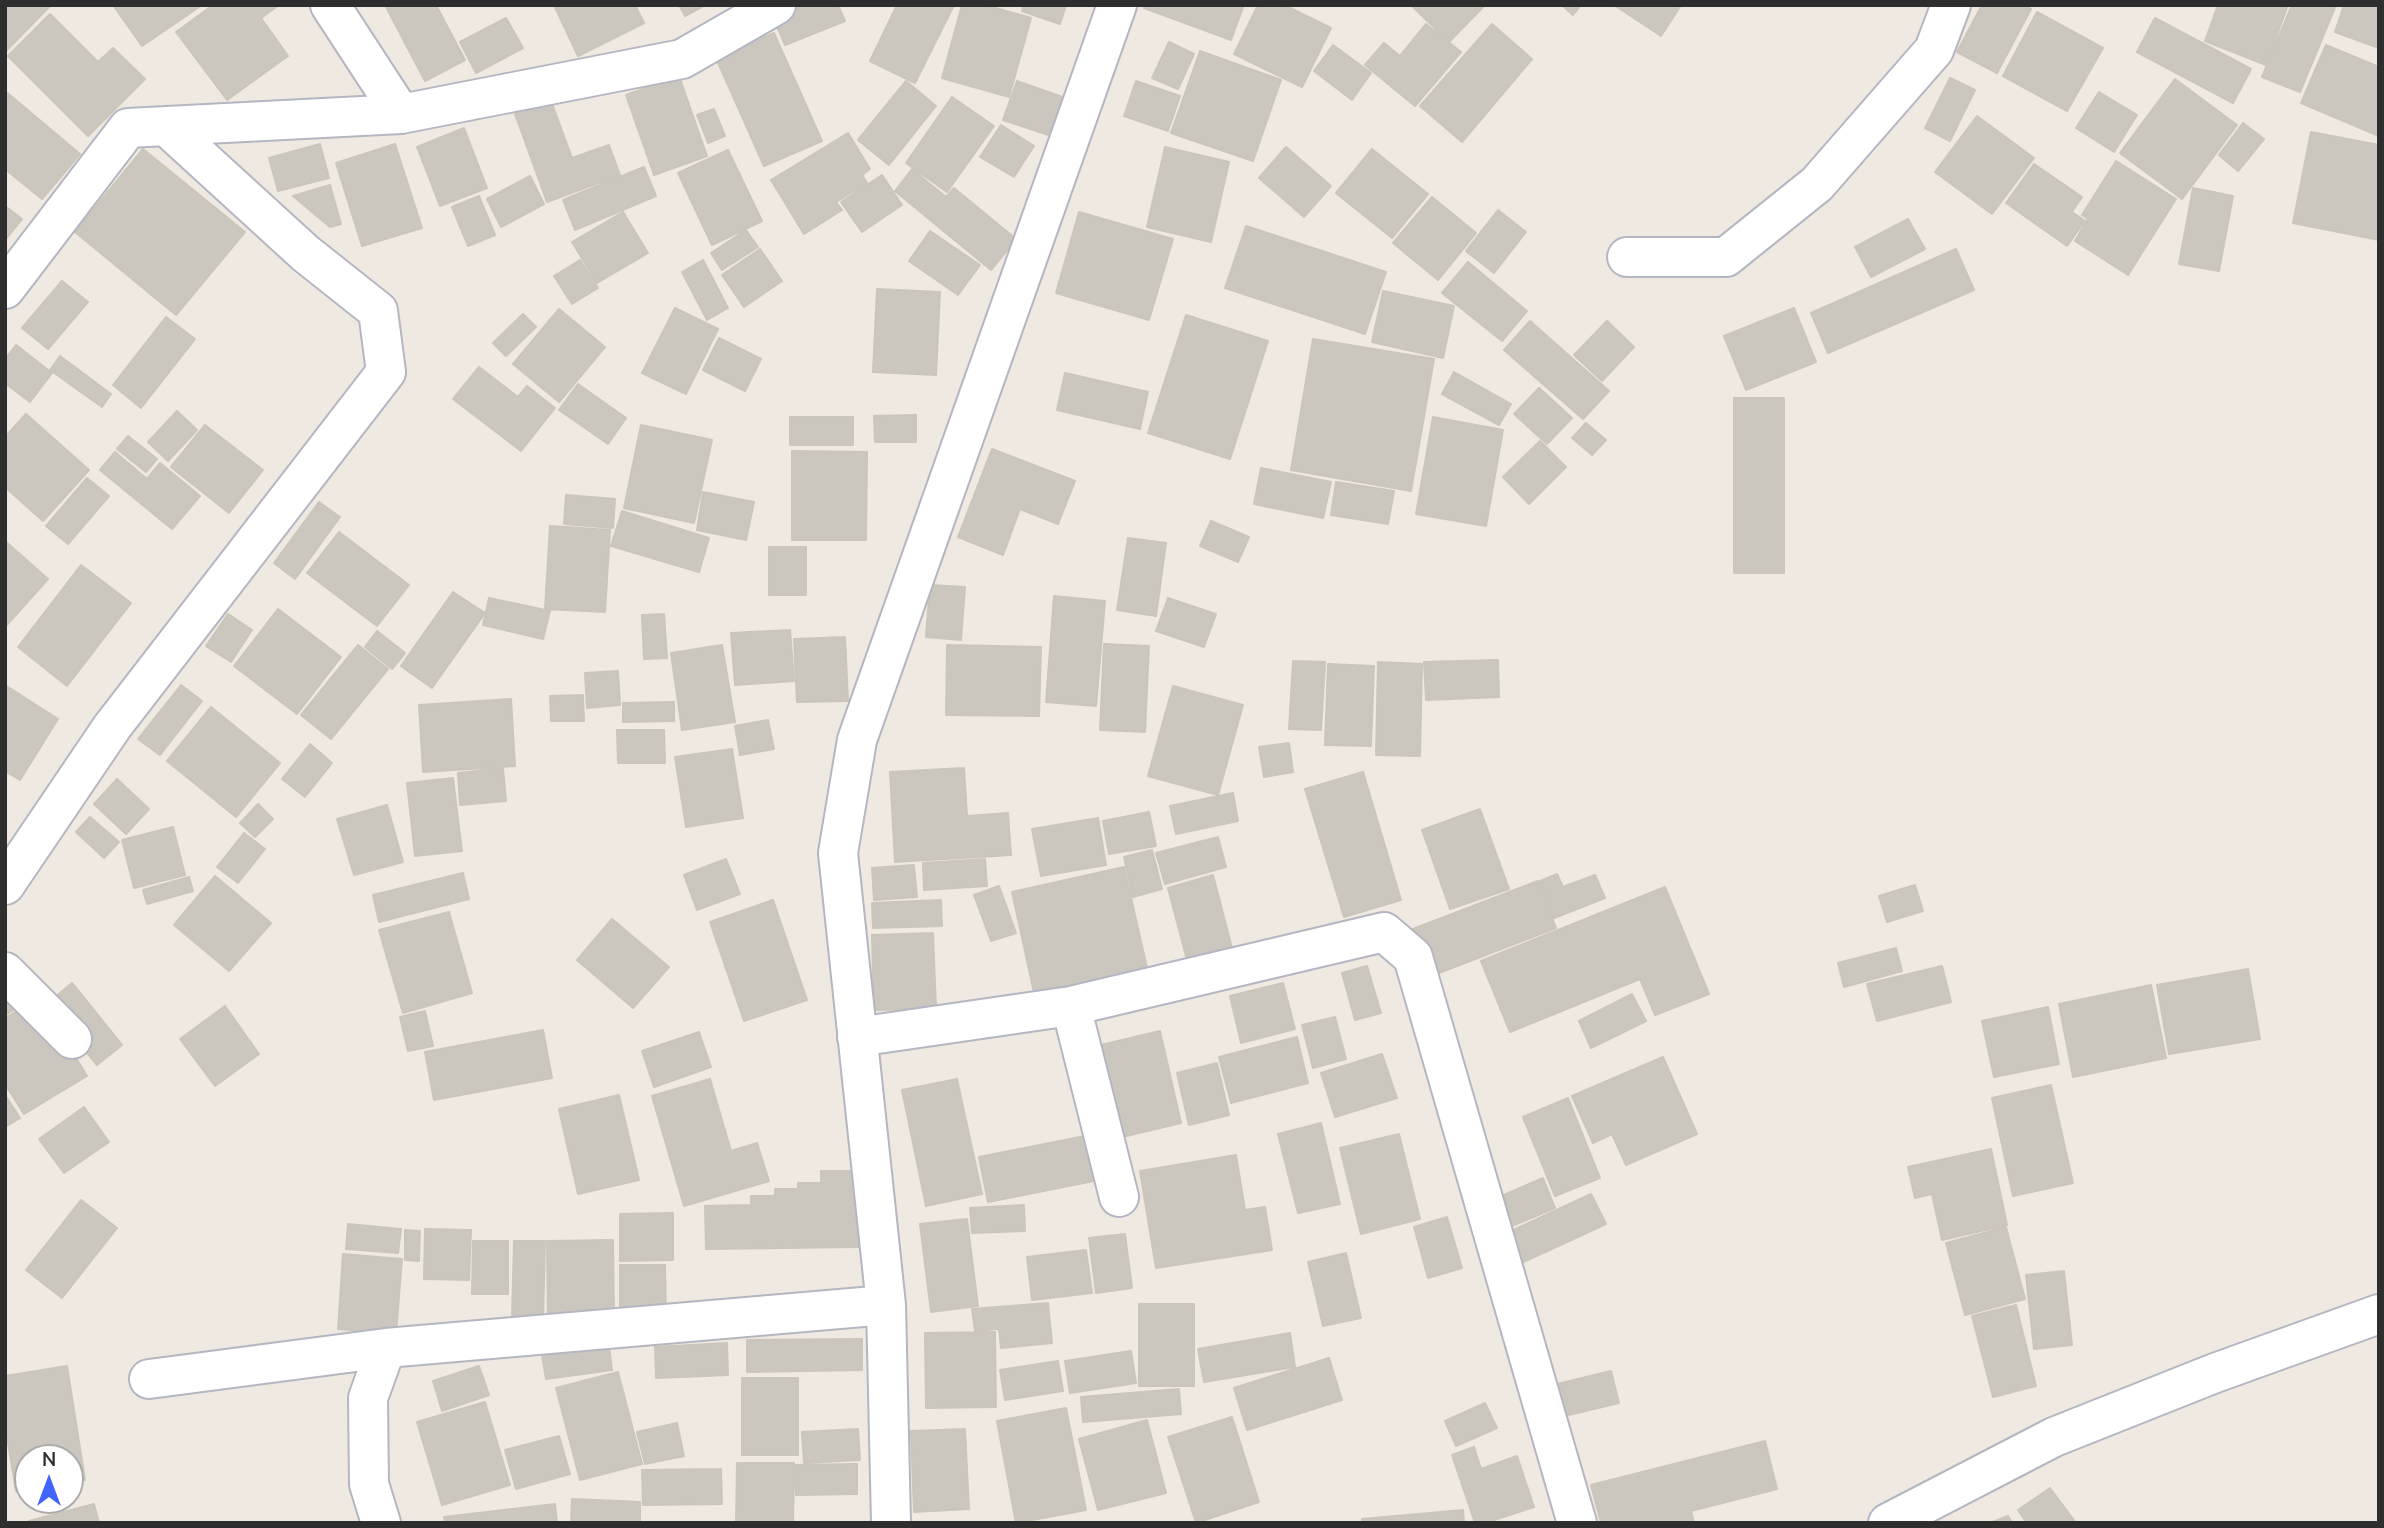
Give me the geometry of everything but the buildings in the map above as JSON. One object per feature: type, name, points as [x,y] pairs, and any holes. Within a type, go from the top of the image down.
[{"type":"street","points":[[330,5],[401,114]]},
{"type":"street","points":[[5,289],[128,128],[401,114],[682,60],[776,5]]},
{"type":"street","points":[[891,1523],[886,1305],[838,853],[857,740],[1117,5]]},
{"type":"street","points":[[1627,257],[1726,257],[1817,184],[1934,50],[1951,5]]},
{"type":"street","points":[[5,885],[112,727],[386,372],[378,311],[305,253],[166,126]]},
{"type":"street","points":[[858,1037],[1071,1006],[1384,932],[1413,957],[1577,1523]]},
{"type":"street","points":[[5,972],[72,1039]]},
{"type":"street","points":[[1071,1006],[1119,1197]]},
{"type":"street","points":[[149,1379],[386,1348],[886,1305]]},
{"type":"street","points":[[1888,1523],[2054,1437],[2215,1373],[2379,1314]]},
{"type":"street","points":[[381,1523],[369,1484],[368,1398],[386,1348]]}]
